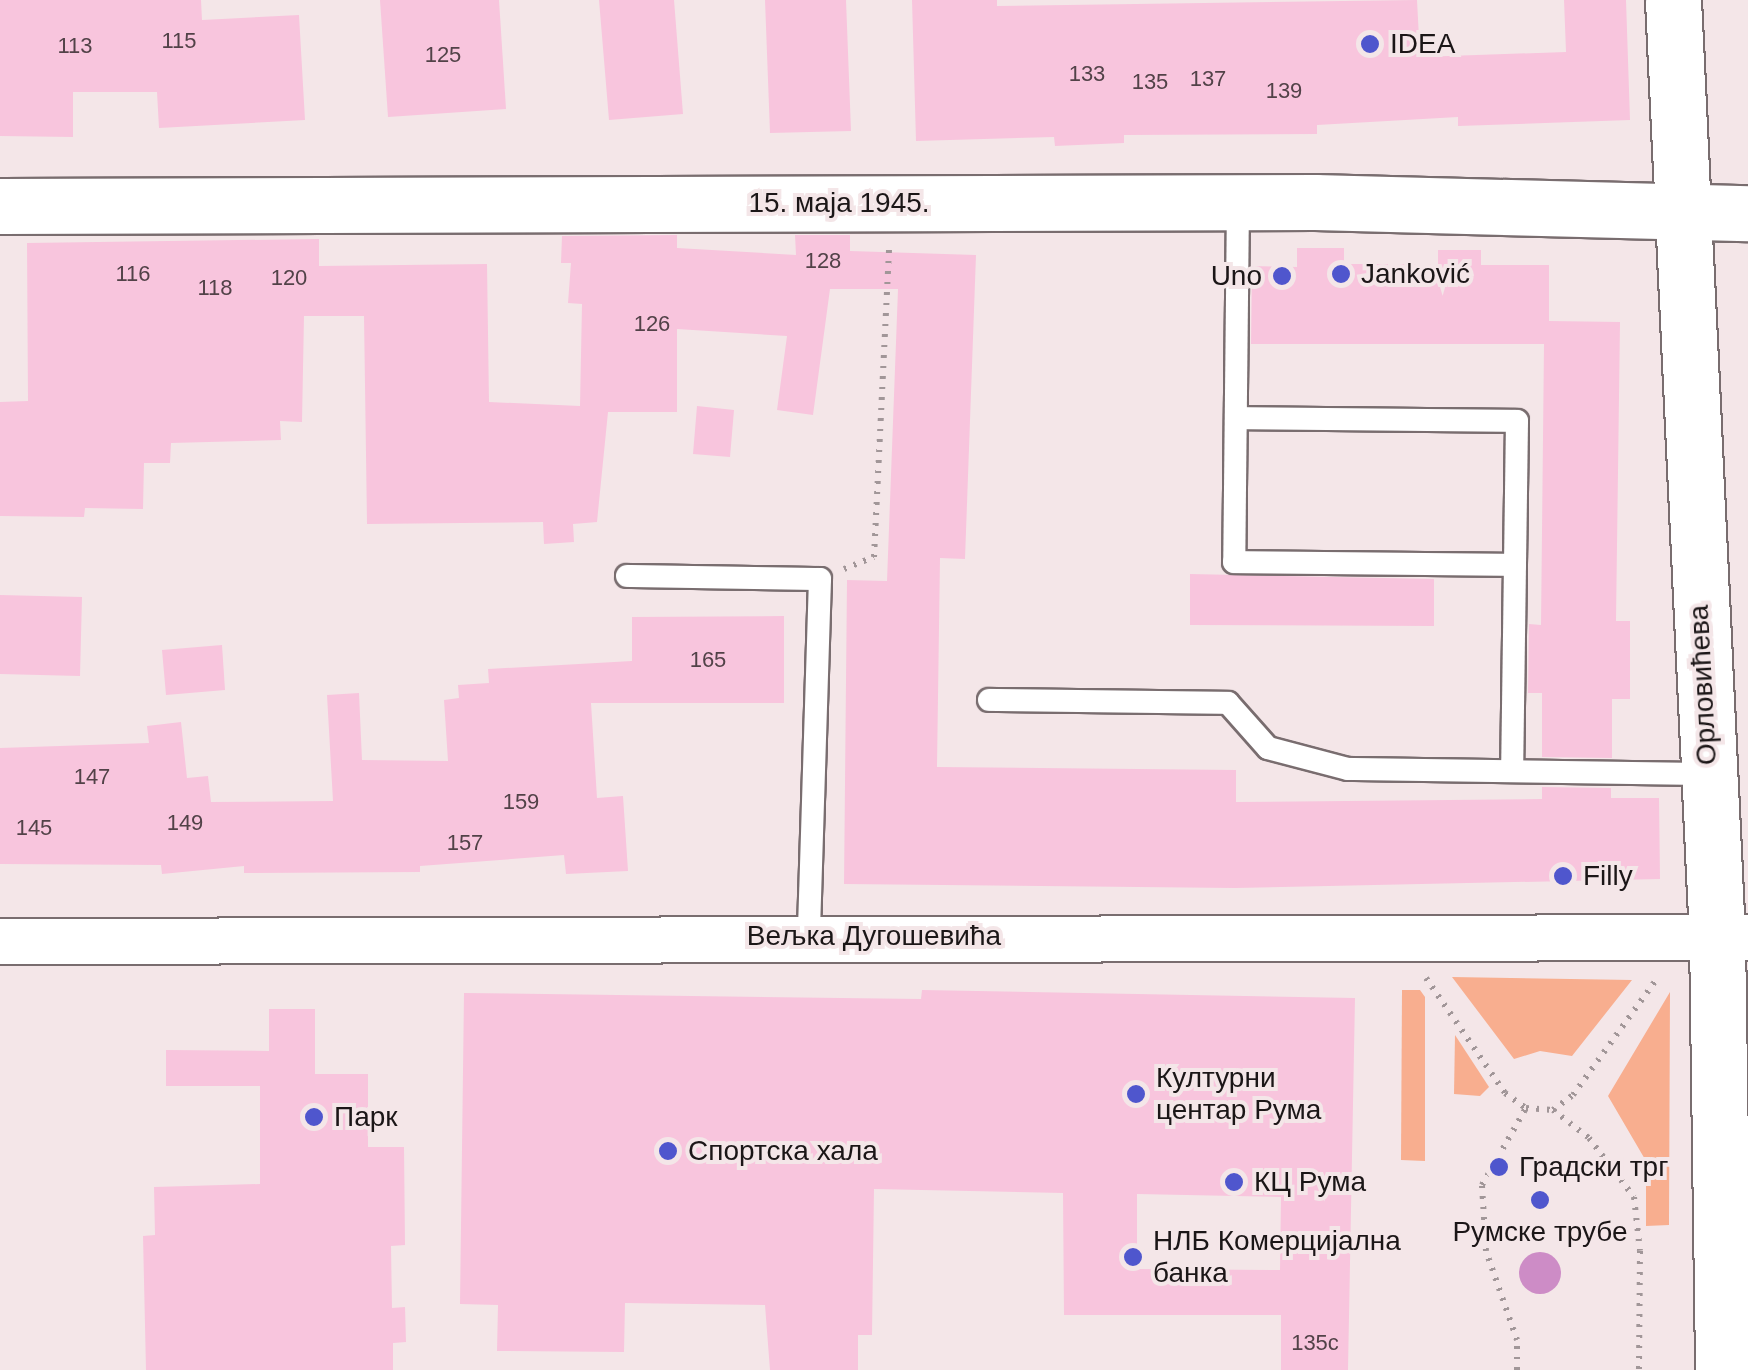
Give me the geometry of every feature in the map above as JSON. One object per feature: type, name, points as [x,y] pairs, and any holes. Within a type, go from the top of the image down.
[{"type":"street","name":"Орловићева","points":[[1673,0],[1678,214],[1714,936],[1723,1370]]},
{"type":"street","name":"15. маја 1945.","points":[[0,206],[1238,202],[1748,213]]},
{"type":"street","name":"Вељка Дугошевића","points":[[0,941],[1714,936]]},
{"type":"lane","points":[[1238,202],[1234,562],[1515,566]]},
{"type":"lane","points":[[1236,418],[1517,421],[1512,772]]},
{"type":"lane","points":[[626,576],[820,579],[809,936]]},
{"type":"lane","points":[[989,700],[1228,703],[1268,748],[1348,769],[1708,774]]},
{"type":"path","points":[[820,579],[874,557],[891,203]]},
{"type":"path","points":[[1401,934],[1505,1092],[1526,1108],[1552,1110],[1589,1138],[1634,1196],[1639,1370]]},
{"type":"path","points":[[1552,1110],[1584,1080],[1669,961],[1714,936]]},
{"type":"path","points":[[1516,1370],[1518,1340],[1486,1251],[1482,1185],[1526,1108]]},
{"type":"shaded area","points":[[1452,977],[1632,980],[1572,1056],[1540,1051],[1514,1059]]},
{"type":"shaded area","points":[[1402,990],[1420,990],[1425,997],[1425,1161],[1401,1160]]},
{"type":"shaded area","points":[[1670,992],[1669,1225],[1646,1226],[1646,1161],[1608,1096]]},
{"type":"shaded area","points":[[1455,1035],[1489,1087],[1480,1096],[1454,1094]]},
{"type":"shaded area","points":[[1540,1252],[1555,1258],[1561,1273],[1555,1288],[1540,1294],[1525,1288],[1519,1273],[1525,1258]]},
{"type":"building","points":[[0,0],[201,0],[202,20],[299,15],[305,120],[159,128],[157,92],[73,92],[73,137],[0,136]]},
{"type":"building","points":[[380,0],[499,0],[506,109],[388,117]]},
{"type":"building","points":[[599,0],[674,0],[683,114],[609,120]]},
{"type":"building","points":[[765,0],[846,0],[851,131],[770,133]]},
{"type":"building","points":[[912,0],[997,0],[997,6],[1417,0],[1420,57],[1566,52],[1564,0],[1626,0],[1630,120],[1458,126],[1458,117],[1317,125],[1317,134],[1124,135],[1124,143],[1055,146],[1054,137],[916,141]]},
{"type":"building","points":[[677,235],[677,248],[796,255],[795,235],[850,235],[850,251],[976,255],[965,559],[940,558],[937,767],[1236,770],[1236,802],[1542,799],[1542,787],[1611,788],[1611,798],[1659,798],[1660,879],[1235,888],[844,884],[847,580],[887,581],[898,289],[830,289],[813,415],[777,410],[787,336],[677,329],[677,412],[608,412],[597,522],[573,524],[574,542],[544,544],[543,522],[367,524],[364,316],[304,316],[302,422],[280,421],[281,440],[171,443],[170,463],[144,463],[143,509],[85,508],[84,517],[0,516],[0,402],[28,401],[27,243],[319,239],[319,266],[487,264],[489,402],[580,406],[582,304],[568,303],[571,263],[561,263],[562,236]]},
{"type":"building","points":[[1297,248],[1344,248],[1344,264],[1438,264],[1438,250],[1481,250],[1481,265],[1549,265],[1549,321],[1620,322],[1616,621],[1630,621],[1630,699],[1612,699],[1612,758],[1542,757],[1542,693],[1528,693],[1529,624],[1541,625],[1544,344],[1251,344],[1252,266],[1297,267]]},
{"type":"building","points":[[697,406],[734,410],[730,457],[693,454]]},
{"type":"building","points":[[1190,574],[1434,579],[1434,626],[1190,625]]},
{"type":"building","points":[[0,595],[82,597],[80,676],[0,674]]},
{"type":"building","points":[[784,616],[784,703],[591,703],[597,798],[623,796],[628,871],[566,874],[564,855],[420,866],[420,872],[244,873],[244,866],[162,874],[161,865],[0,864],[0,748],[149,743],[147,726],[181,722],[187,778],[208,776],[211,802],[333,801],[327,695],[359,693],[362,760],[448,761],[444,700],[459,698],[458,685],[489,683],[488,669],[632,661],[632,617]]},
{"type":"building","points":[[222,645],[225,690],[166,695],[162,650]]},
{"type":"building","points":[[922,990],[1355,998],[1348,1370],[1281,1370],[1281,1315],[1064,1315],[1063,1193],[874,1189],[872,1335],[858,1335],[858,1370],[770,1370],[765,1305],[625,1303],[624,1352],[497,1351],[498,1305],[460,1304],[464,993],[921,999]],"holes":[[[1137,1194],[1281,1197],[1280,1270],[1137,1269]]]},
{"type":"building","points":[[269,1009],[315,1009],[315,1074],[368,1074],[368,1147],[404,1147],[405,1245],[391,1246],[392,1308],[405,1307],[406,1342],[393,1343],[393,1370],[146,1370],[143,1236],[155,1235],[154,1187],[260,1184],[260,1086],[166,1086],[166,1050],[269,1051]]},
{"type":"place","name":"IDEA","points":[[1370,44]]},
{"type":"place","name":"Janković","points":[[1341,274]]},
{"type":"place","name":"Uno","points":[[1282,276]]},
{"type":"place","name":"Filly","points":[[1563,876]]},
{"type":"place","name":"Културни центар Рума","points":[[1136,1094]]},
{"type":"place","name":"Парк","points":[[314,1117]]},
{"type":"place","name":"Спортска хала","points":[[668,1151]]},
{"type":"place","name":"Градски трг","points":[[1499,1167]]},
{"type":"place","name":"КЦ Рума","points":[[1234,1182]]},
{"type":"place","name":"Румске трубе","points":[[1540,1200]]},
{"type":"place","name":"НЛБ Комерцијална банка","points":[[1133,1257]]}]
